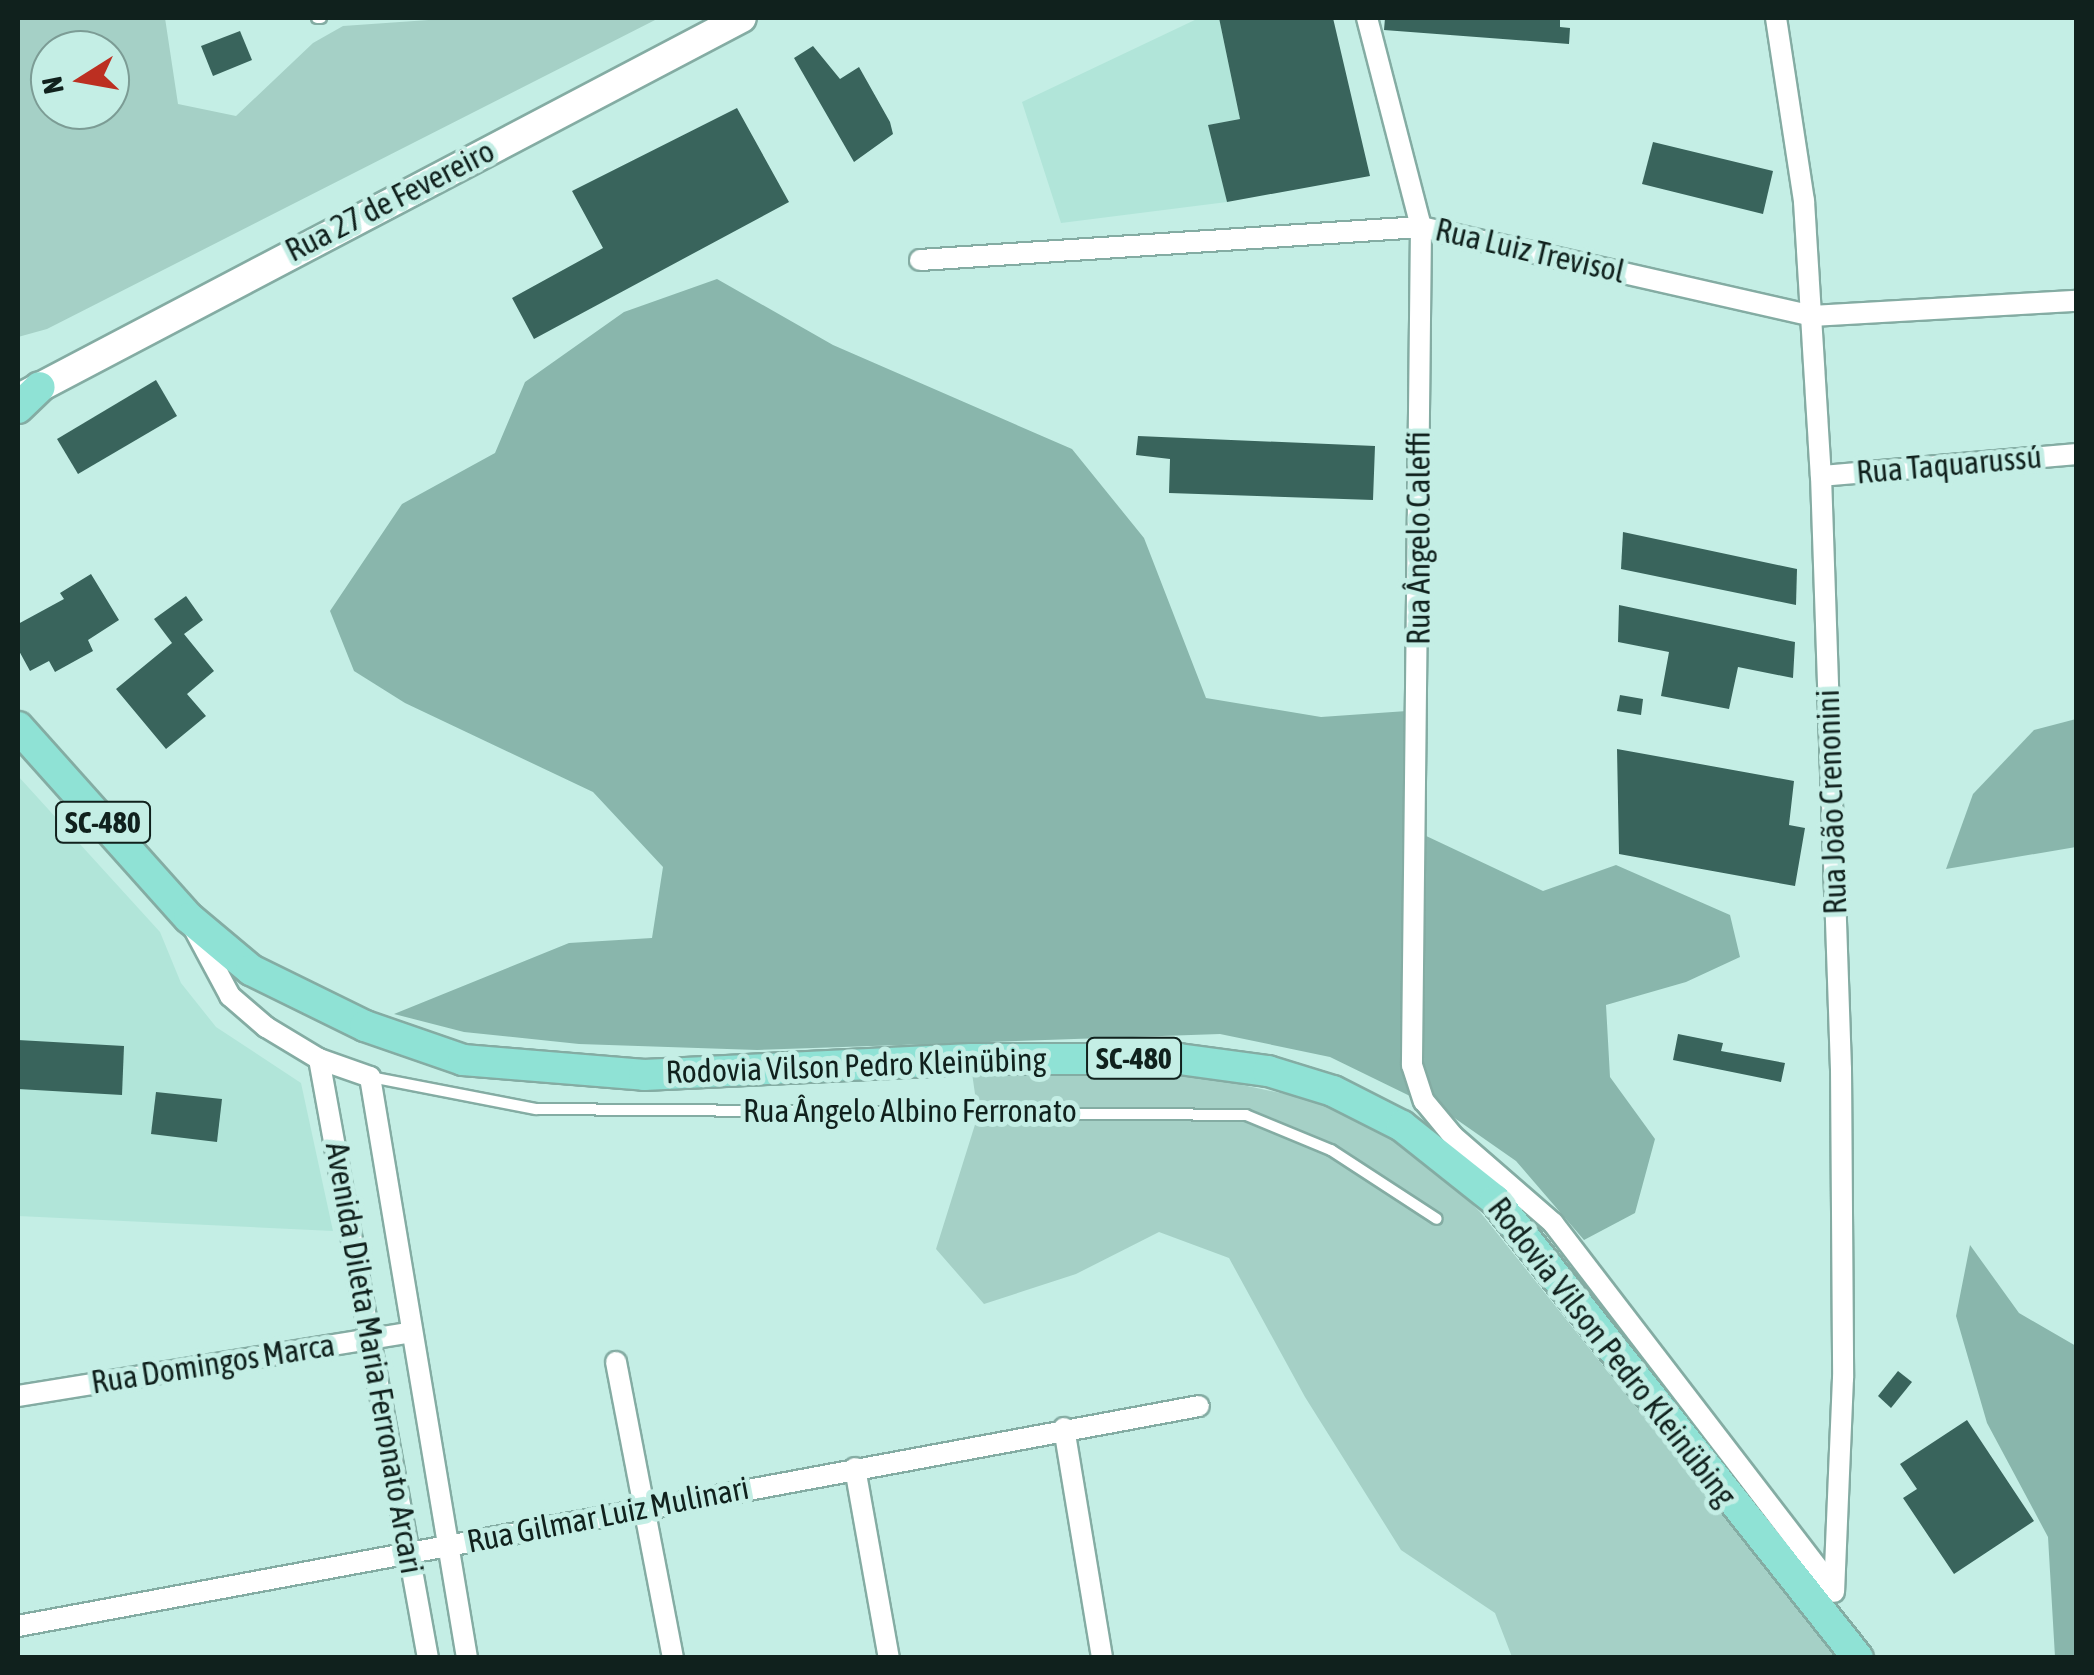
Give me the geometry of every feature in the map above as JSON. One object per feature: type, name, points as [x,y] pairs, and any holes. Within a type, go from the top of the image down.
[{"type":"main road","name":"Rua 27 de Fevereiro","points":[[23,391],[742,18]]},
{"type":"main road","points":[[18,408],[23,391]]},
{"type":"main road","name":"Rodovia Vilson Pedro Kleinübing","points":[[18,727],[190,918],[278,984],[365,1026],[462,1060],[644,1075],[972,1059],[1179,1059],[1268,1071],[1333,1091],[1433,1147],[1495,1200],[1858,1658]]},
{"type":"street","name":"Rua Ângelo Caleffi","points":[[1367,18],[1421,226],[1412,1065],[1424,1101],[1453,1136],[1553,1223],[1834,1589]]},
{"type":"street","name":"Rua João Crenonini","points":[[1776,18],[1804,201],[1813,316],[1841,1069],[1843,1378],[1834,1589],[1828,1623]]},
{"type":"street","name":"Rua Luiz Trevisol","points":[[920,260],[1421,226],[1813,316],[2076,301]]},
{"type":"street","name":"Rua Taquarussú","points":[[1821,476],[2076,454]]},
{"type":"street","name":"Rua Ângelo Albino Ferronato","points":[[190,918],[230,996],[266,1028],[319,1059],[370,1077]]},
{"type":"street","name":"Avenida Dileta Maria Ferronato Arcari","points":[[319,1059],[428,1658]]},
{"type":"street","name":"Avenida Dileta Maria Ferronato Arcari","points":[[370,1077],[408,1333],[467,1658]]},
{"type":"street","name":"Rua Domingos Marca","points":[[18,1396],[408,1333]]},
{"type":"street","points":[[616,1362],[673,1658]]},
{"type":"street","name":"Rua Gilmar Luiz Mulinari","points":[[18,1626],[1064,1428],[1199,1406]]},
{"type":"street","points":[[1064,1428],[1102,1658]]},
{"type":"street","points":[[855,1468],[889,1658]]},
{"type":"lane","name":"Rua Ângelo Albino Ferronato","points":[[370,1077],[536,1109],[1246,1115],[1331,1150],[1437,1219]]},
{"type":"shaded area","points":[[18,18],[165,18],[178,104],[236,116],[313,43],[343,26],[457,18],[659,18],[47,329],[18,337]]},
{"type":"shaded area","points":[[1199,18],[1219,18],[1240,119],[1209,125],[1227,202],[1061,223],[1022,102]]},
{"type":"shaded area","points":[[717,279],[833,345],[1072,449],[1144,538],[1206,698],[1321,717],[1407,711],[1405,826],[1543,891],[1616,865],[1730,915],[1740,957],[1686,982],[1606,1005],[1610,1077],[1655,1139],[1635,1213],[1584,1240],[1516,1161],[1453,1117],[1330,1057],[1220,1034],[757,1050],[579,1044],[464,1032],[394,1014],[569,943],[652,938],[663,867],[593,792],[405,703],[354,671],[330,611],[402,504],[495,453],[525,382],[624,312]]},
{"type":"shaded area","points":[[2076,719],[2076,847],[1946,869],[1973,794],[2034,730]]},
{"type":"shaded area","points":[[18,776],[160,932],[181,983],[216,1027],[301,1083],[333,1231],[18,1216]]},
{"type":"shaded area","points":[[1172,1070],[1318,1101],[1399,1139],[1438,1170],[1480,1212],[1837,1657],[1512,1657],[1495,1613],[1401,1550],[1305,1397],[1229,1258],[1159,1232],[1076,1274],[984,1304],[936,1249],[978,1115],[972,1073]]},
{"type":"shaded area","points":[[1970,1245],[2019,1313],[2076,1346],[2076,1657],[2055,1657],[2048,1537],[1987,1423],[1956,1316]]},
{"type":"building","points":[[1219,18],[1333,18],[1370,176],[1227,202],[1208,125],[1240,119]]},
{"type":"building","points":[[1385,18],[1560,18],[1560,27],[1570,28],[1569,44],[1384,30]]},
{"type":"building","points":[[240,31],[252,60],[213,76],[201,46]]},
{"type":"building","points":[[813,46],[840,79],[859,67],[890,122],[893,134],[854,162],[794,58]]},
{"type":"building","points":[[737,108],[789,202],[534,339],[512,298],[603,248],[572,191]]},
{"type":"building","points":[[1653,142],[1773,171],[1763,214],[1642,184]]},
{"type":"building","points":[[156,380],[177,416],[78,474],[57,439]]},
{"type":"building","points":[[1138,436],[1375,446],[1373,500],[1169,493],[1170,459],[1136,455]]},
{"type":"building","points":[[1623,532],[1797,569],[1796,605],[1621,569]]},
{"type":"building","points":[[91,574],[119,620],[88,640],[93,651],[55,672],[49,661],[30,671],[18,649],[18,624],[64,599],[60,593]]},
{"type":"building","points":[[186,596],[203,620],[184,634],[214,671],[187,694],[206,716],[166,749],[116,689],[172,643],[154,619]]},
{"type":"building","points":[[1619,605],[1795,642],[1793,678],[1738,667],[1729,709],[1661,696],[1669,652],[1618,642]]},
{"type":"building","points":[[1620,695],[1643,699],[1641,715],[1617,711]]},
{"type":"building","points":[[1617,749],[1794,781],[1789,825],[1805,828],[1795,886],[1619,854]]},
{"type":"building","points":[[1678,1034],[1723,1043],[1721,1051],[1785,1063],[1781,1082],[1673,1060]]},
{"type":"building","points":[[18,1040],[124,1046],[122,1095],[18,1089]]},
{"type":"building","points":[[156,1092],[222,1099],[217,1142],[151,1134]]},
{"type":"building","points":[[1898,1371],[1912,1382],[1891,1408],[1878,1396]]},
{"type":"building","points":[[1967,1420],[2034,1521],[1954,1574],[1903,1498],[1917,1489],[1900,1464]]}]
